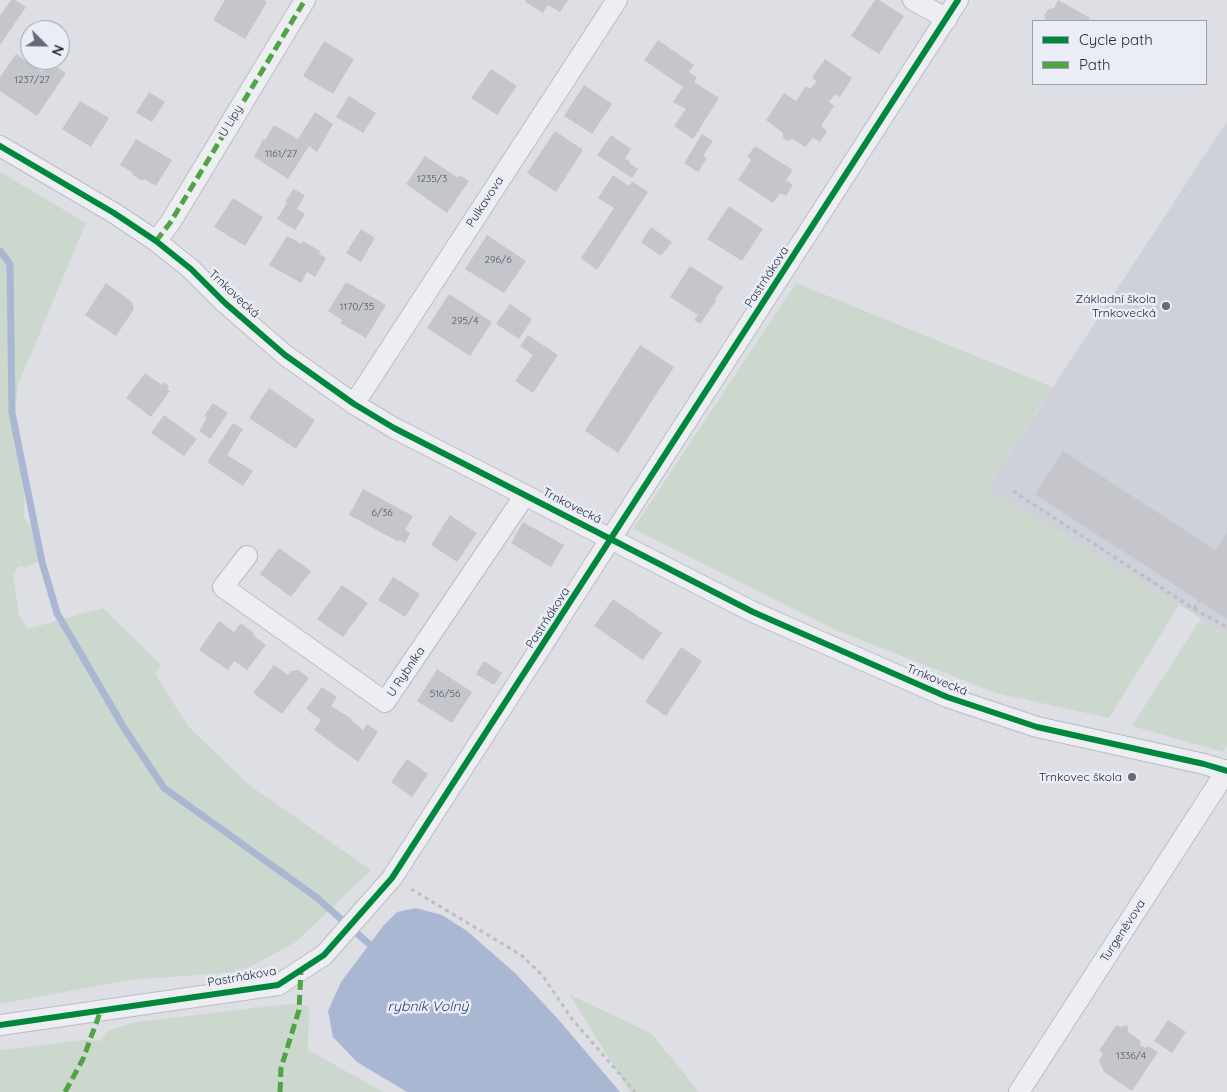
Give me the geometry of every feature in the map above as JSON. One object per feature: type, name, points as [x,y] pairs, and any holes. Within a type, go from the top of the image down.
[{"type":"street","name":"U Lípy","points":[[156,241],[170,222],[305,0]]},
{"type":"street","name":"Pulkavova","points":[[354,404],[617,0]]},
{"type":"street","points":[[914,0],[947,19]]},
{"type":"street","name":"Pastrňákova","points":[[0,1025],[278,985],[324,955],[392,878],[958,0]]},
{"type":"street","name":"Trnkovecká","points":[[0,146],[114,213],[156,241],[285,355],[354,404],[394,428],[753,612],[947,698],[1037,727],[1227,770]]},
{"type":"street","name":"U Rybníka","points":[[247,556],[223,587],[385,702],[525,494]]},
{"type":"street","name":"Turgeněvova","points":[[1019,1092],[1227,770]]},
{"type":"path","points":[[1013,491],[1227,628]]},
{"type":"path","points":[[1194,608],[1199,601]]},
{"type":"path","points":[[392,878],[521,954],[543,976],[572,1019],[635,1092]]},
{"type":"shaded area","name":"Základní škola Trnkovecká","points":[[1227,121],[1227,634],[987,488]]},
{"type":"shaded area","points":[[0,172],[86,223],[17,387],[17,401],[7,402],[25,469],[24,517],[39,539],[45,559],[25,567],[19,566],[13,575],[19,615],[27,629],[103,608],[161,665],[155,674],[188,726],[249,785],[371,870],[296,942],[240,972],[128,980],[0,1004]]},
{"type":"shaded area","points":[[796,283],[1052,387],[987,488],[1179,605],[1109,718],[996,693],[838,631],[633,529]]},
{"type":"shaded area","points":[[1201,618],[1227,634],[1227,745],[1223,752],[1132,726]]},
{"type":"shaded area","points":[[569,994],[652,1034],[699,1092],[630,1092]]},
{"type":"shaded area","points":[[290,1004],[309,1006],[308,1050],[383,1092],[0,1092],[0,1050],[85,1040],[100,1041],[107,1031],[136,1022]]},
{"type":"water","name":"rybník Volný","points":[[416,908],[442,915],[467,931],[515,973],[558,1019],[620,1092],[407,1092],[357,1062],[333,1037],[328,1011],[341,982],[384,925],[397,912]]},
{"type":"building","points":[[11,0],[15,0],[26,7],[0,45],[0,16]]},
{"type":"building","points":[[225,0],[264,0],[267,2],[245,39],[213,20]]},
{"type":"building","points":[[526,0],[568,0],[560,12],[548,5],[543,13],[525,2]]},
{"type":"building","points":[[875,0],[879,0],[904,16],[879,54],[851,36]]},
{"type":"building","points":[[1058,0],[1090,18],[1089,20],[1046,20],[1044,16],[1048,9],[1054,8]]},
{"type":"building","points":[[658,40],[694,65],[689,72],[697,77],[694,82],[719,98],[693,139],[674,126],[686,109],[673,102],[683,87],[644,60]]},
{"type":"building","points":[[324,41],[354,59],[333,94],[303,76]]},
{"type":"building","points":[[16,54],[20,57],[20,70],[39,70],[42,72],[43,70],[61,70],[66,73],[37,116],[0,91],[0,77]]},
{"type":"building","points":[[825,59],[852,78],[840,97],[835,94],[829,102],[834,106],[821,126],[827,131],[820,142],[813,138],[805,147],[793,139],[788,141],[783,138],[783,133],[766,120],[784,93],[796,101],[806,86],[810,89],[817,81],[812,78]]},
{"type":"building","points":[[491,69],[517,86],[497,115],[471,98]]},
{"type":"building","points":[[584,85],[612,104],[592,134],[564,116]]},
{"type":"building","points":[[149,92],[165,102],[152,122],[136,113]]},
{"type":"building","points":[[349,96],[376,113],[363,133],[336,117]]},
{"type":"building","points":[[80,101],[109,118],[91,147],[62,129]]},
{"type":"building","points":[[315,112],[333,124],[317,152],[309,146],[288,179],[254,157],[263,139],[265,140],[274,125],[298,139]]},
{"type":"building","points":[[555,131],[583,150],[556,192],[527,173]]},
{"type":"building","points":[[702,134],[713,141],[703,156],[707,158],[698,172],[684,163]]},
{"type":"building","points":[[611,135],[631,149],[625,158],[638,169],[632,178],[597,155]]},
{"type":"building","points":[[136,139],[172,160],[156,186],[144,179],[142,181],[120,165]]},
{"type":"building","points":[[755,146],[793,170],[786,180],[793,185],[786,196],[780,193],[773,203],[738,180],[751,160],[747,157]]},
{"type":"building","points":[[425,156],[458,178],[460,175],[469,181],[447,213],[406,184]]},
{"type":"building","points":[[613,175],[629,186],[632,181],[648,192],[597,270],[581,258],[614,208],[598,198]]},
{"type":"building","points":[[293,189],[305,195],[297,209],[305,214],[295,230],[277,219]]},
{"type":"building","points":[[233,198],[263,217],[245,246],[214,227]]},
{"type":"building","points":[[729,206],[763,229],[742,261],[707,239]]},
{"type":"building","points":[[651,227],[672,242],[661,256],[641,242]]},
{"type":"building","points":[[361,229],[375,238],[361,262],[346,253]]},
{"type":"building","points":[[487,235],[526,261],[504,293],[465,269]]},
{"type":"building","points":[[287,236],[302,244],[303,241],[320,251],[319,254],[326,258],[315,277],[307,272],[301,283],[269,265]]},
{"type":"building","points":[[690,266],[723,287],[700,324],[694,320],[698,315],[670,297]]},
{"type":"building","points":[[346,282],[386,305],[366,338],[340,323],[342,320],[328,311]]},
{"type":"building","points":[[106,283],[132,302],[134,309],[116,336],[85,315]]},
{"type":"building","points":[[449,294],[492,322],[470,356],[427,328]]},
{"type":"building","points":[[510,304],[532,319],[519,339],[496,324]]},
{"type":"building","points":[[528,335],[558,355],[533,393],[515,381],[533,355],[520,346]]},
{"type":"building","points":[[640,345],[674,367],[618,453],[585,431]]},
{"type":"building","points":[[145,373],[162,385],[164,382],[169,386],[167,389],[170,391],[151,417],[126,398]]},
{"type":"building","points":[[269,388],[315,420],[296,449],[249,418]]},
{"type":"building","points":[[213,403],[228,413],[210,439],[199,431],[207,418],[204,416]]},
{"type":"building","points":[[164,415],[197,439],[184,456],[151,433]]},
{"type":"building","points":[[233,423],[243,429],[227,455],[253,471],[243,486],[207,462]]},
{"type":"building","points":[[1063,451],[1215,550],[1227,532],[1227,619],[1035,494]]},
{"type":"building","points":[[363,489],[413,516],[405,530],[410,533],[405,543],[399,540],[399,542],[349,515]]},
{"type":"building","points":[[450,515],[477,533],[457,562],[431,545]]},
{"type":"building","points":[[523,522],[564,545],[551,567],[511,543]]},
{"type":"building","points":[[279,548],[311,571],[291,597],[260,574]]},
{"type":"building","points":[[393,577],[420,594],[405,617],[378,600]]},
{"type":"building","points":[[342,585],[368,603],[343,637],[317,619]]},
{"type":"building","points":[[613,599],[662,633],[643,660],[594,626]]},
{"type":"building","points":[[219,621],[234,632],[242,624],[266,645],[247,670],[234,661],[228,670],[199,650]]},
{"type":"building","points":[[681,647],[702,661],[666,716],[645,702]]},
{"type":"building","points":[[484,661],[502,673],[494,685],[476,674]]},
{"type":"building","points":[[274,665],[288,675],[291,671],[298,670],[309,678],[282,714],[253,693]]},
{"type":"building","points":[[437,669],[472,692],[452,723],[417,701]]},
{"type":"building","points":[[322,687],[337,697],[331,706],[352,719],[363,730],[367,724],[378,732],[358,762],[314,730],[321,720],[306,709]]},
{"type":"building","points":[[407,759],[428,774],[412,797],[391,782]]},
{"type":"building","points":[[1168,1020],[1186,1032],[1172,1053],[1154,1041]]},
{"type":"building","points":[[1116,1025],[1121,1027],[1127,1025],[1129,1033],[1141,1041],[1140,1045],[1146,1048],[1148,1046],[1158,1052],[1132,1091],[1104,1072],[1099,1061],[1103,1053],[1099,1051]]},
{"type":"waterway","points":[[0,251],[10,264],[12,413],[42,562],[57,613],[124,728],[164,788],[316,897],[377,951]]},
{"type":"marked path","points":[[156,241],[170,223],[305,0]]},
{"type":"marked path","points":[[280,1092],[281,1068],[299,1010],[301,970]]},
{"type":"marked path","points":[[65,1092],[83,1059],[101,1010]]},
{"type":"cycle path","points":[[0,1025],[278,985],[324,955],[392,878],[958,0]]},
{"type":"cycle path","points":[[0,146],[114,213],[156,241],[191,269],[225,303],[285,355],[354,404],[394,428],[753,612],[947,697],[1037,727],[1204,764],[1227,771]]},
{"type":"place","name":"Základní škola Trnkovecká","points":[[1166,306]]},
{"type":"place","name":"Trnkovec škola","points":[[1132,777]]}]
